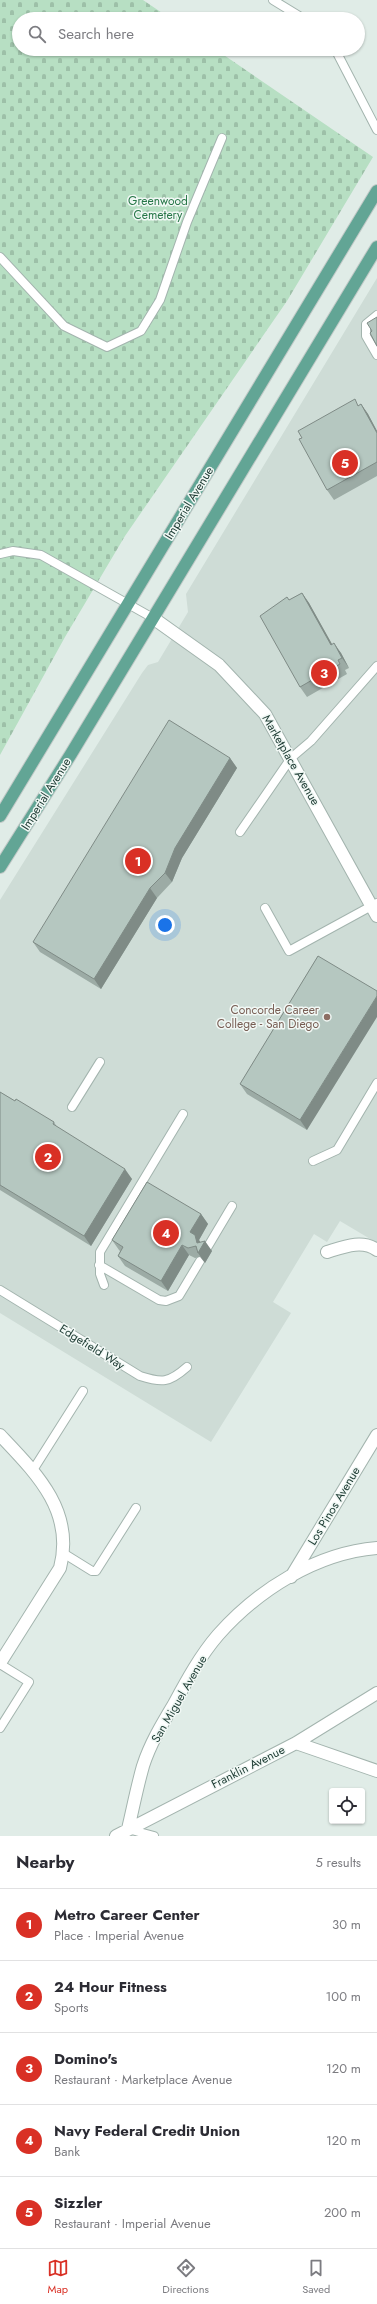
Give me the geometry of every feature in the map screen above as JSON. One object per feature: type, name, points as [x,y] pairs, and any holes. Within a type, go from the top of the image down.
[{"type":"main road","name":"Imperial Avenue","points":[[0,816],[377,191]]},
{"type":"main road","name":"Imperial Avenue","points":[[0,867],[377,247]]},
{"type":"street","name":"Marketplace Avenue","points":[[152,618],[219,665],[265,714],[375,908]]},
{"type":"street","points":[[327,1252],[354,1244],[373,1247],[377,1250]]},
{"type":"street","points":[[0,1434],[33,1470],[56,1507],[62,1523],[63,1553],[60,1568],[0,1664]]},
{"type":"street","name":"Los Pinos Avenue","points":[[291,1577],[377,1435]]},
{"type":"street","name":"San Miguel Avenue","points":[[128,1829],[143,1766],[156,1734],[193,1669],[218,1636],[250,1603],[291,1577],[333,1556],[357,1550],[377,1548]]},
{"type":"street","name":"Franklin Avenue","points":[[116,1836],[296,1743],[377,1693]]},
{"type":"street","points":[[296,1743],[377,1771]]},
{"type":"lane","points":[[273,0],[293,12]]},
{"type":"lane","points":[[339,56],[377,130]]},
{"type":"lane","points":[[0,257],[64,326],[89,340],[107,347],[141,331],[160,300],[187,222],[222,138]]},
{"type":"lane","points":[[377,315],[366,324],[366,336],[377,355]]},
{"type":"lane","points":[[0,554],[13,551],[41,555],[152,618]]},
{"type":"lane","points":[[240,832],[291,758],[311,741],[377,666]]},
{"type":"lane","points":[[265,908],[289,951],[375,908]]},
{"type":"lane","points":[[72,1107],[100,1062]]},
{"type":"lane","points":[[313,1162],[337,1150],[377,1083]]},
{"type":"lane","points":[[104,1285],[100,1274],[100,1252],[155,1158],[183,1114]]},
{"type":"lane","points":[[207,1248],[232,1206]]},
{"type":"lane","points":[[100,1265],[159,1300],[166,1301],[179,1296],[200,1261]]},
{"type":"lane","name":"Edgefield Way","points":[[0,1290],[140,1376],[158,1382],[175,1378],[187,1367]]},
{"type":"lane","points":[[33,1470],[83,1391]]},
{"type":"lane","points":[[63,1553],[96,1572],[136,1508]]},
{"type":"lane","points":[[0,1664],[29,1682],[0,1728]]},
{"type":"lane","points":[[128,1829],[154,1836]]},
{"type":"shaded area","points":[[377,278],[377,1243],[340,1221],[327,1242],[314,1234],[273,1302],[291,1313],[211,1442],[0,1313],[0,900],[142,673],[148,665],[158,662],[188,612],[186,594]]},
{"type":"green space","name":"Greenwood Cemetery","points":[[0,0],[143,0],[161,12],[12,12],[12,56],[225,56],[373,157],[287,301],[125,536],[65,637],[0,755]]},
{"type":"building","points":[[377,317],[377,346],[370,333],[372,331],[367,323]]},
{"type":"building","points":[[355,399],[358,406],[361,404],[377,433],[377,462],[327,490],[299,439],[302,438],[298,431]]},
{"type":"building","points":[[302,593],[331,645],[334,643],[342,658],[338,660],[340,664],[300,687],[260,616],[287,597],[289,600]]},
{"type":"building","points":[[169,720],[230,758],[175,848],[165,873],[150,888],[94,979],[33,942]]},
{"type":"building","name":"Concorde Career College - San Diego","points":[[318,956],[377,991],[377,996],[300,1120],[240,1084]]},
{"type":"building","points":[[0,1092],[15,1101],[16,1099],[54,1122],[53,1124],[125,1169],[84,1236],[0,1185]]},
{"type":"building","points":[[147,1182],[201,1214],[190,1232],[195,1235],[197,1243],[205,1241],[198,1253],[196,1246],[188,1248],[182,1245],[161,1281],[118,1256],[123,1247],[112,1240]]},
{"type":"place","name":"Sizzler","points":[[345,463]]},
{"type":"place","name":"Domino's","points":[[324,673]]},
{"type":"place","name":"Metro Career Center","points":[[138,861]]},
{"type":"place","name":"Concorde Career College - San Diego","points":[[327,1017]]},
{"type":"place","name":"24 Hour Fitness","points":[[48,1157]]},
{"type":"place","name":"Navy Federal Credit Union","points":[[166,1233]]}]
